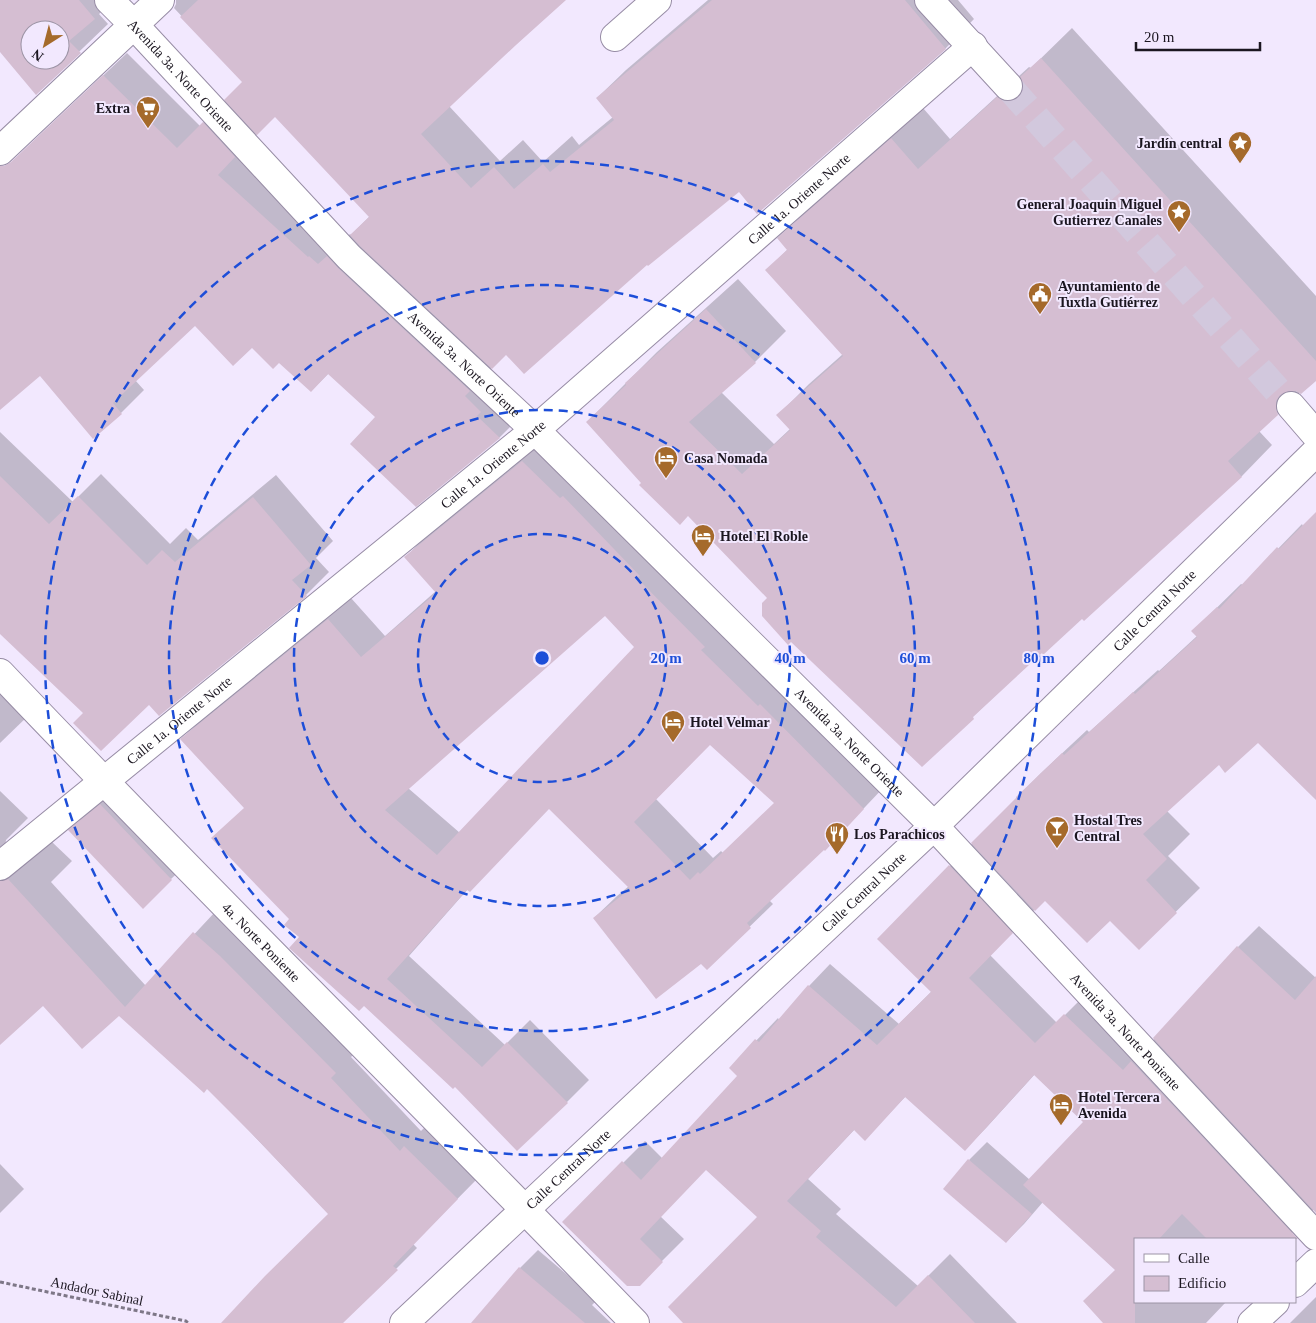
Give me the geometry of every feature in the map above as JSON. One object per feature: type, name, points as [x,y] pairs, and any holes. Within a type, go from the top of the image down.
[{"type":"street","name":"Avenida 3a. Norte Oriente","points":[[109,0],[349,258],[535,430],[934,826]]},
{"type":"street","points":[[0,151],[160,0]]},
{"type":"street","points":[[615,37],[657,0]]},
{"type":"street","points":[[930,0],[1008,86]]},
{"type":"street","name":"Calle 1a. Oriente Norte","points":[[0,866],[535,430],[973,46]]},
{"type":"street","points":[[1291,406],[1316,435]]},
{"type":"street","name":"Calle Central Norte","points":[[404,1323],[934,826],[1316,452]]},
{"type":"street","name":"4a. Norte Poniente","points":[[0,673],[104,782],[636,1323]]},
{"type":"street","name":"Avenida 3a. Norte Poniente","points":[[934,826],[1316,1236]]},
{"type":"street","points":[[1296,1282],[1316,1263]]},
{"type":"street","points":[[1252,1323],[1274,1303]]},
{"type":"path","name":"Andador Sabinal","points":[[0,1282],[186,1321],[188,1323]]},
{"type":"building","points":[[0,0],[79,0],[95,19],[70,40],[70,20],[20,20],[20,70],[63,70],[36,95],[0,52]]},
{"type":"building","points":[[198,0],[566,0],[421,134],[471,188],[494,167],[514,189],[543,164],[550,172],[614,120],[596,98],[712,0],[905,0],[946,49],[757,214],[739,192],[647,265],[524,374],[506,355],[492,369],[360,246],[350,235],[369,217],[275,117],[257,135],[224,100],[242,82],[180,17]]},
{"type":"building","points":[[70,42],[81,53],[70,63]]},
{"type":"building","name":"Ayuntamiento de Tuxtla Gutiérrez","points":[[1041,58],[1316,361],[1316,381],[1301,394],[1296,391],[1289,391],[1280,395],[1276,401],[1278,415],[1228,461],[1242,477],[1084,621],[1082,619],[1043,655],[1042,653],[922,767],[791,642],[788,645],[762,616],[762,603],[767,598],[688,516],[680,525],[639,485],[641,483],[586,422],[626,385],[625,383],[706,309],[756,363],[689,422],[742,474],[790,430],[776,415],[843,356],[765,270],[787,250],[777,238],[891,138],[918,169],[997,97],[1004,101],[1018,98],[1023,90],[1023,83],[1020,77]]},
{"type":"building","points":[[103,75],[177,148],[203,122],[235,157],[218,175],[308,257],[318,264],[327,256],[470,391],[465,396],[481,412],[477,416],[500,438],[416,507],[350,444],[375,417],[328,374],[311,392],[279,363],[273,369],[252,348],[233,366],[195,326],[113,403],[122,414],[93,439],[40,376],[0,410],[0,166],[11,162]]},
{"type":"building","points":[[522,461],[560,498],[563,496],[640,576],[637,578],[705,647],[701,650],[758,706],[760,704],[864,809],[825,851],[747,923],[751,928],[707,970],[701,964],[656,999],[593,918],[630,889],[549,809],[470,892],[467,890],[387,979],[482,1067],[507,1042],[568,1103],[517,1151],[455,1087],[453,1089],[364,1006],[359,1011],[289,948],[299,937],[284,925],[289,919],[211,838],[244,808],[180,739],[328,619],[361,657],[436,593],[404,557]],"holes":[[[605,616],[634,647],[437,855],[385,810]],[[710,745],[774,803],[700,874],[698,872],[690,880],[634,822]]]},
{"type":"building","points":[[0,476],[49,524],[78,496],[147,565],[162,550],[175,562],[253,497],[311,565],[292,580],[307,596],[159,716],[149,705],[101,751],[73,723],[83,713],[0,634]]},
{"type":"building","points":[[1316,512],[1316,800],[1258,743],[1225,773],[1219,765],[1143,834],[1167,859],[1146,880],[1177,913],[1139,950],[1110,921],[1087,943],[1045,901],[1035,911],[971,843],[1062,753],[1064,755],[1133,692],[1135,694],[1197,637],[1191,631],[1217,607],[1219,609],[1277,547],[1279,549]]},
{"type":"building","points":[[100,804],[172,880],[143,909],[68,830]]},
{"type":"building","points":[[949,865],[1013,933],[969,978],[1035,1043],[1064,1014],[1123,1070],[1131,1061],[1298,1239],[1206,1238],[1182,1214],[1160,1238],[1134,1238],[1135,1323],[1103,1323],[1083,1301],[1115,1270],[1023,1185],[1083,1122],[1034,1075],[965,1151],[905,1097],[865,1141],[854,1130],[787,1201],[821,1231],[816,1237],[896,1307],[928,1275],[975,1323],[683,1323],[668,1307],[757,1217],[706,1170],[640,1239],[663,1262],[640,1286],[627,1286],[562,1222],[622,1161],[641,1180],[737,1076],[729,1068],[755,1039],[759,1042],[808,985],[877,1045],[931,992],[877,939]]},
{"type":"building","points":[[8,879],[125,1007],[193,932],[220,956],[336,1073],[331,1078],[400,1151],[404,1146],[458,1199],[393,1266],[398,1270],[343,1323],[221,1323],[265,1276],[328,1214],[207,1089],[204,1093],[119,1016],[82,1049],[43,1006],[0,1045],[0,881]]},
{"type":"building","points":[[1237,946],[1295,1000],[1316,976],[1316,1213],[1153,1038]]},
{"type":"building","points":[[968,1159],[1032,1214],[1006,1243],[943,1189]]},
{"type":"building","points":[[519,1267],[585,1323],[471,1323]]},
{"type":"tunnel","points":[[1008,86],[1291,406]]},
{"type":"place","name":"Extra","points":[[148,129]]},
{"type":"place","name":"Jardín central","points":[[1240,164]]},
{"type":"place","name":"General Joaquin Miguel Gutierrez Canales","points":[[1179,233]]},
{"type":"place","name":"Ayuntamiento de Tuxtla Gutiérrez","points":[[1040,315]]},
{"type":"place","name":"Casa Nomada","points":[[666,479]]},
{"type":"place","name":"Hotel El Roble","points":[[703,557]]},
{"type":"place","name":"Hotel Velmar","points":[[673,743]]},
{"type":"place","name":"Hostal Tres Central","points":[[1057,849]]},
{"type":"place","name":"Los Parachicos","points":[[837,855]]},
{"type":"place","name":"Hotel Tercera Avenida","points":[[1061,1126]]}]
